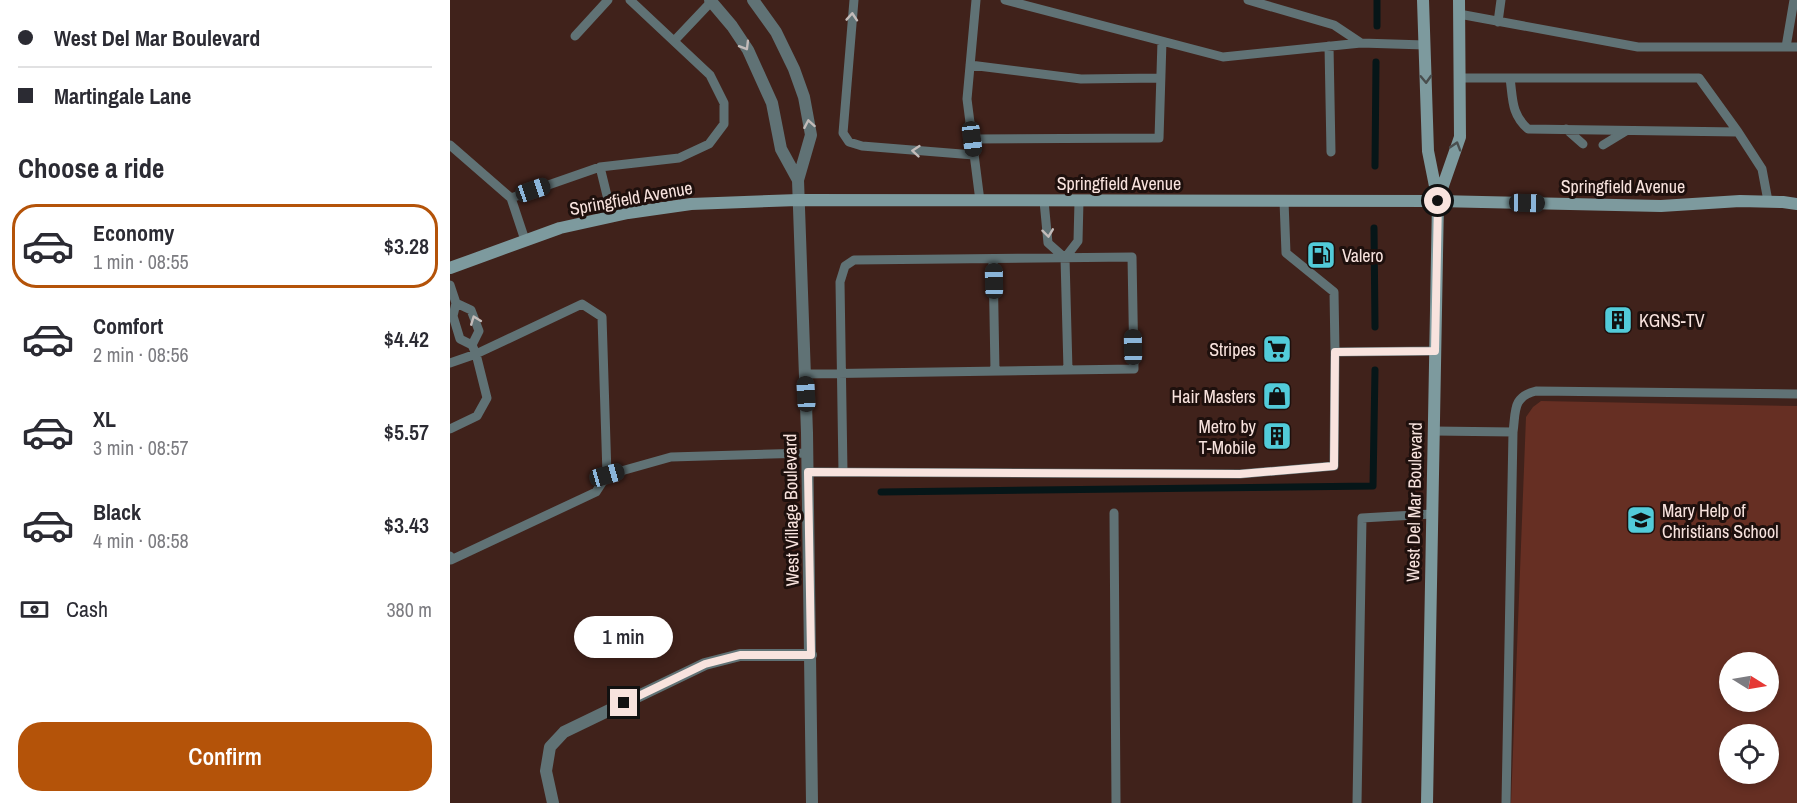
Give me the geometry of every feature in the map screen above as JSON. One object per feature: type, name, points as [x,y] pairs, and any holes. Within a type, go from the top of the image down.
[{"type":"main road","name":"West Del Mar Boulevard","points":[[1423,0],[1428,151],[1438,201],[1427,803]]},
{"type":"main road","name":"West Del Mar Boulevard","points":[[1438,201],[1460,138],[1459,0]]},
{"type":"main road","name":"Springfield Avenue","points":[[450,268],[560,228],[612,216],[691,204],[798,200],[1438,201],[1661,206],[1768,201],[1797,204]]},
{"type":"street","name":"West Village Boulevard","points":[[753,0],[776,32],[794,69],[804,97],[811,135],[798,180],[798,200],[808,453],[812,803]]},
{"type":"street","name":"West Village Boulevard","points":[[711,1],[732,26],[753,61],[772,103],[781,149],[798,180]]},
{"type":"street","points":[[553,803],[546,771],[550,747],[564,732],[705,664],[740,655],[811,655]]},
{"type":"lane","points":[[575,36],[609,0]]},
{"type":"lane","points":[[511,198],[600,168],[679,158],[710,144],[724,124],[724,103],[710,75],[630,0]]},
{"type":"lane","points":[[854,0],[843,133],[849,142],[862,146],[974,155]]},
{"type":"lane","points":[[976,0],[967,99],[981,201]]},
{"type":"lane","points":[[1005,0],[1222,57],[1361,43],[1425,45]]},
{"type":"lane","points":[[1248,0],[1334,25],[1361,43]]},
{"type":"lane","points":[[1498,22],[1501,0]]},
{"type":"lane","points":[[1786,47],[1794,0]]},
{"type":"lane","points":[[674,41],[711,1]]},
{"type":"lane","points":[[1459,14],[1638,47],[1797,47]]},
{"type":"lane","points":[[972,139],[1159,138],[1162,41]]},
{"type":"lane","points":[[1329,46],[1331,152]]},
{"type":"lane","points":[[970,65],[1081,79],[1160,78]]},
{"type":"lane","points":[[1460,78],[1699,78],[1762,170],[1768,201]]},
{"type":"lane","points":[[1510,78],[1514,110],[1518,120],[1528,129],[1738,132]]},
{"type":"lane","points":[[1566,129],[1583,144]]},
{"type":"lane","points":[[1602,145],[1628,130]]},
{"type":"lane","points":[[450,145],[511,198],[525,240]]},
{"type":"lane","points":[[600,168],[612,216]]},
{"type":"lane","points":[[1044,201],[1048,243],[1065,258]]},
{"type":"lane","points":[[1068,370],[1065,258],[1078,241],[1079,201]]},
{"type":"lane","points":[[808,472],[1240,474],[1334,466],[1334,292],[1286,253],[1284,201]]},
{"type":"lane","points":[[805,374],[842,374],[1134,369],[1132,257],[854,260],[845,266],[840,282],[842,374],[843,472]]},
{"type":"lane","points":[[993,259],[996,371]]},
{"type":"lane","points":[[450,285],[456,303],[453,316],[460,339],[474,349]]},
{"type":"lane","points":[[450,429],[477,416],[487,398],[474,349],[479,332],[471,310],[456,303]]},
{"type":"lane","points":[[450,363],[474,349],[582,304],[602,317],[607,475],[596,492],[451,560],[450,556]]},
{"type":"lane","points":[[1335,352],[1435,351]]},
{"type":"lane","points":[[1506,803],[1513,432],[1517,401],[1525,394],[1536,391],[1797,394]]},
{"type":"lane","points":[[1434,431],[1513,432]]},
{"type":"lane","points":[[607,475],[671,457],[808,453]]},
{"type":"lane","points":[[1114,513],[1116,803]]},
{"type":"lane","points":[[1357,803],[1362,519],[1432,514]]},
{"type":"shaded area","name":"Mary Help of Christians School","points":[[1541,401],[1797,406],[1797,803],[1511,803],[1526,417]]},
{"type":"waterway","points":[[1377,0],[1377,26]]},
{"type":"waterway","points":[[1375,166],[1376,62]]},
{"type":"waterway","points":[[1374,228],[1375,327]]},
{"type":"waterway","points":[[881,492],[1373,486],[1375,370]]},
{"type":"place","name":"Valero","points":[[1321,255]]},
{"type":"place","name":"KGNS-TV","points":[[1618,320]]},
{"type":"place","name":"Stripes","points":[[1277,349]]},
{"type":"place","name":"Hair Masters","points":[[1277,396]]},
{"type":"place","name":"Metro by T-Mobile","points":[[1277,436]]},
{"type":"place","name":"Mary Help of Christians School","points":[[1641,520]]},
{"type":"route","points":[[624,703],[705,664],[740,655],[811,655],[808,472],[1240,474],[1334,466],[1335,352],[1435,351],[1438,201]]}]
